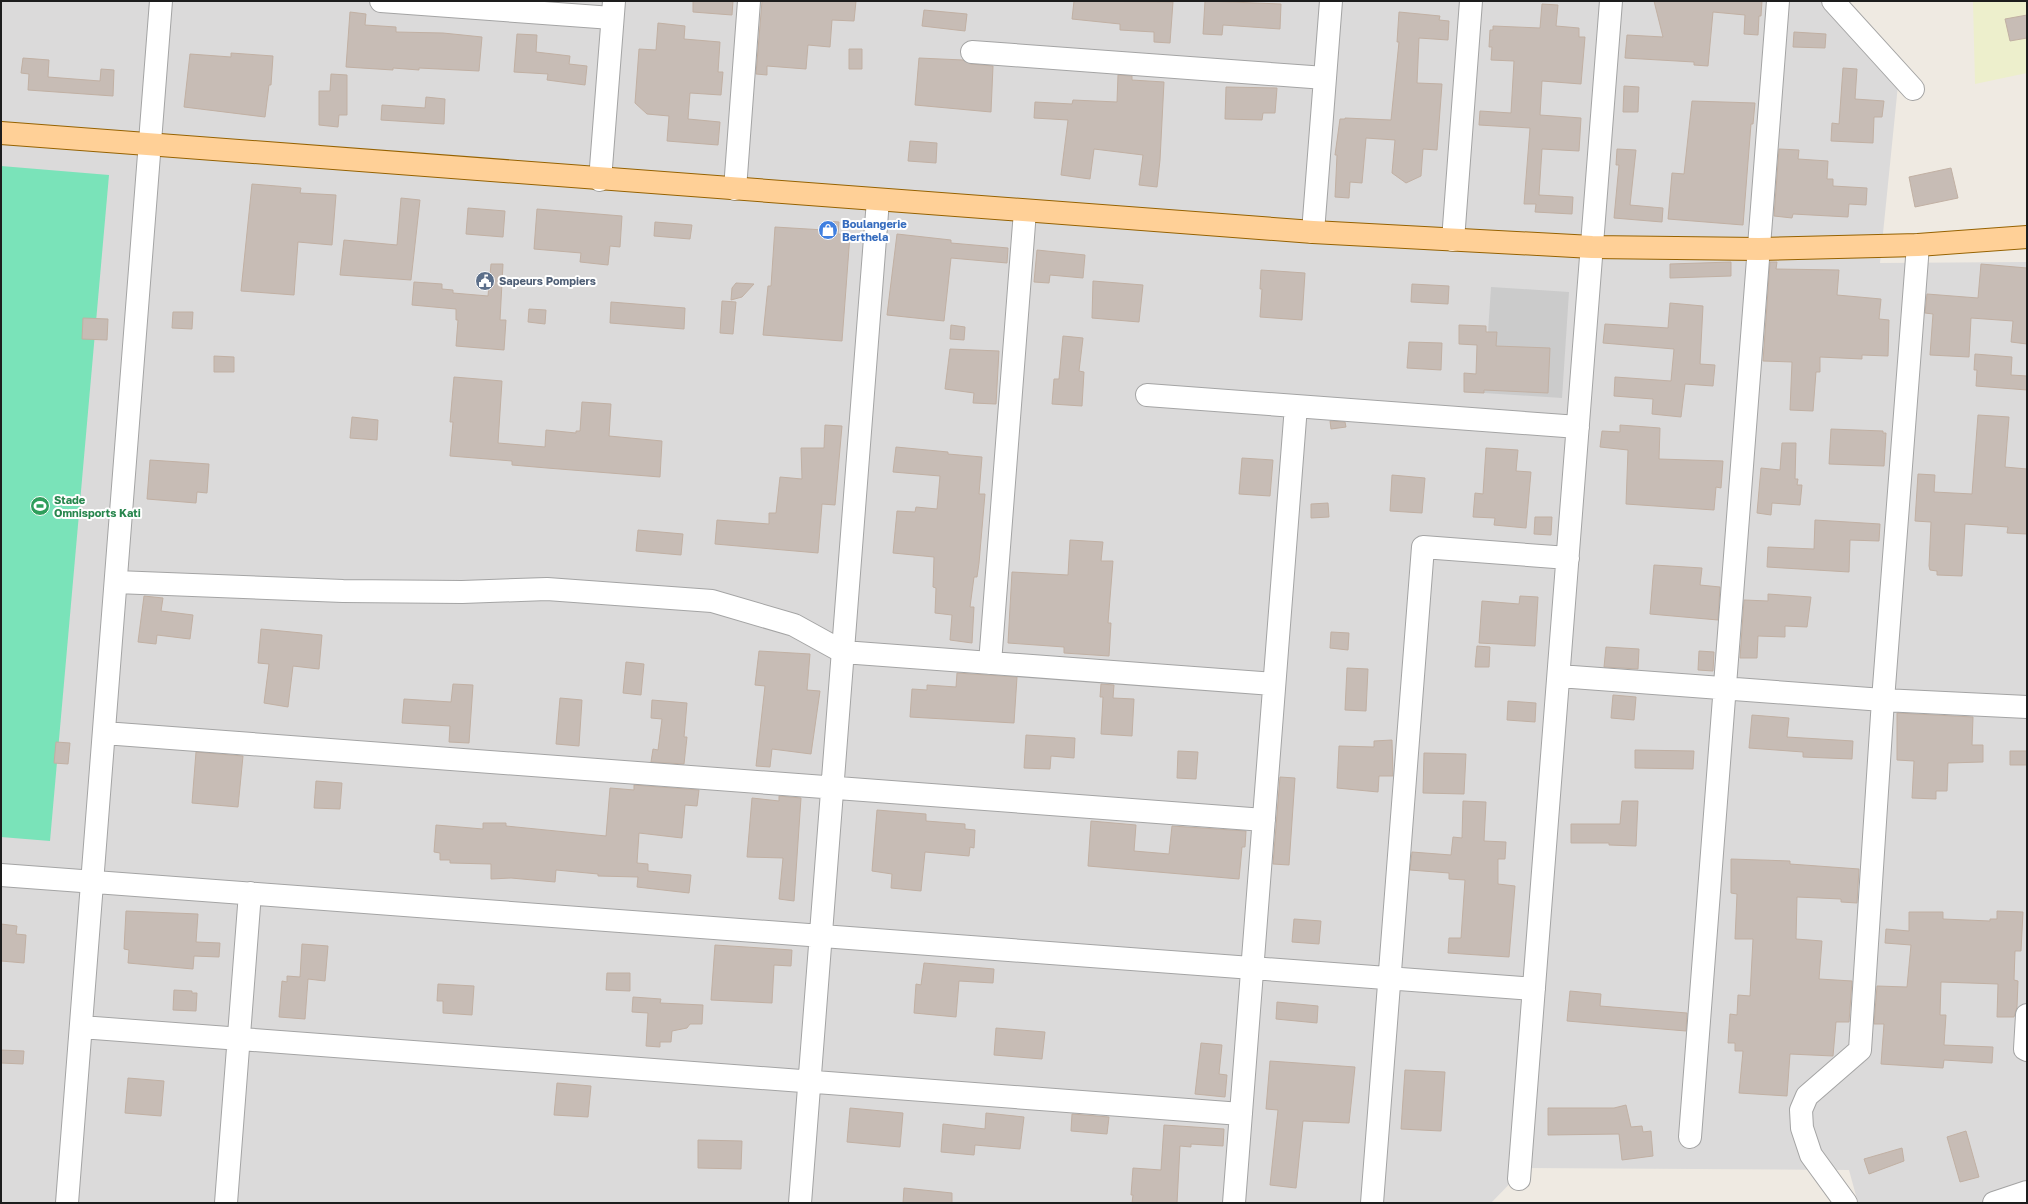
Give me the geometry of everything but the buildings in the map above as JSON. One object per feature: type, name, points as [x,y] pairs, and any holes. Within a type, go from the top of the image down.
[{"type":"main road","points":[[1,133],[600,180],[1313,232],[1453,240],[1592,247],[1759,249],[1918,245],[2027,237]]},
{"type":"street","points":[[67,1203],[161,1]]},
{"type":"street","points":[[381,1],[613,10],[600,180]]},
{"type":"street","points":[[735,189],[749,1]]},
{"type":"street","points":[[1313,232],[1331,1]]},
{"type":"street","points":[[1453,240],[1472,1]]},
{"type":"street","points":[[1519,1179],[1611,1]]},
{"type":"street","points":[[1690,1137],[1778,1]]},
{"type":"street","points":[[1833,1],[1913,89]]},
{"type":"street","points":[[972,52],[1325,78]]},
{"type":"street","points":[[800,1203],[878,200]]},
{"type":"street","points":[[990,663],[1025,211]]},
{"type":"street","points":[[1846,1203],[1811,1155],[1802,1128],[1800,1110],[1807,1096],[1860,1050],[1883,700],[1918,245]]},
{"type":"street","points":[[1147,395],[1578,427]]},
{"type":"street","points":[[1234,1203],[1296,406]]},
{"type":"street","points":[[1372,1203],[1423,547],[1568,558]]},
{"type":"street","points":[[116,582],[343,591],[462,592],[547,589],[712,601],[794,625],[843,652],[1274,684]]},
{"type":"street","points":[[1559,676],[1883,700],[2027,707]]},
{"type":"street","points":[[104,734],[1264,820]]},
{"type":"street","points":[[1,875],[1534,989]]},
{"type":"street","points":[[226,1203],[250,893]]},
{"type":"street","points":[[2027,1015],[2025,1049],[2027,1050]]},
{"type":"street","points":[[81,1027],[1241,1114]]},
{"type":"street","points":[[1994,1203],[2027,1192]]},
{"type":"shaded area","points":[[1,1],[1825,1],[1898,85],[1880,263],[2027,262],[2027,1203],[1858,1203],[1849,1170],[1525,1168],[1491,1203],[1,1203]]},
{"type":"shaded area","points":[[1491,287],[1569,292],[1562,398],[1484,393]]},
{"type":"green space","points":[[1973,1],[2027,1],[2027,73],[1975,84]]},
{"type":"green space","name":"Stade Omnisports Kati","points":[[1,166],[109,175],[50,841],[1,837]]},
{"type":"place","name":"Boulangerie Berthela","points":[[828,230]]},
{"type":"place","name":"Sapeurs Pompiers","points":[[485,281]]},
{"type":"place","name":"Stade Omnisports Kati","points":[[40,506]]}]
